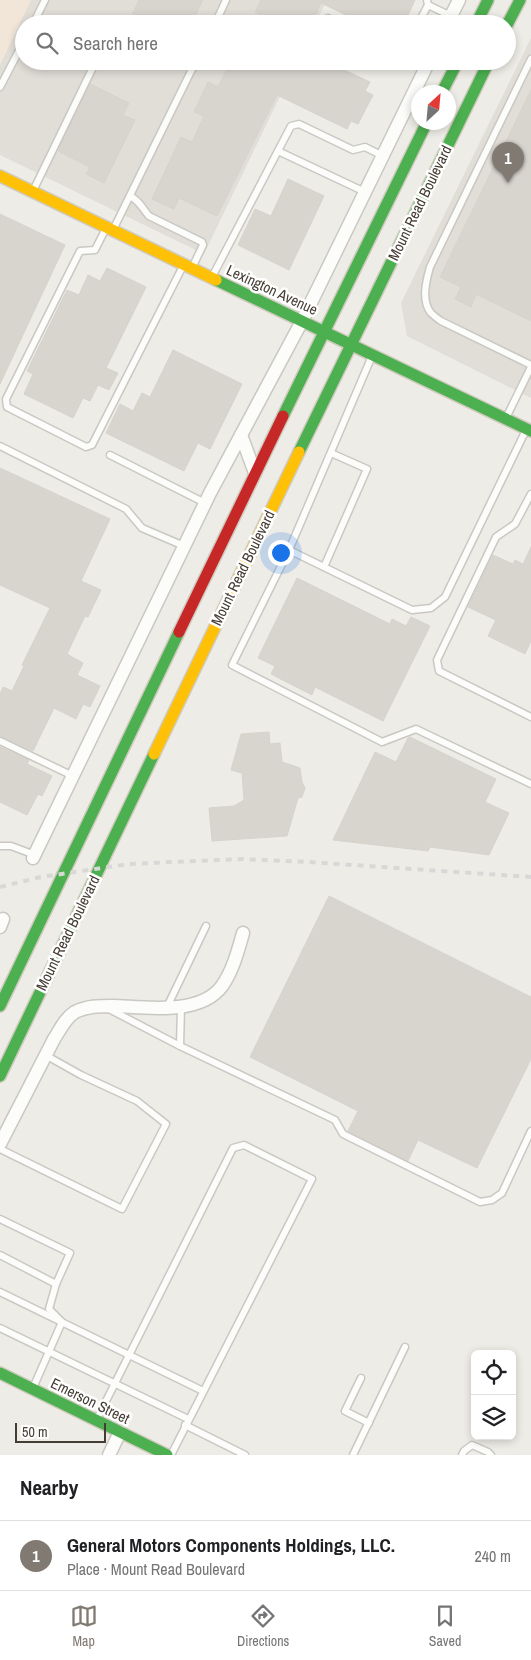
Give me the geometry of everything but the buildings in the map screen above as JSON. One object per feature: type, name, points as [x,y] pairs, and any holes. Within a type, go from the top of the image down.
[{"type":"main road","points":[[480,15],[488,0]]},
{"type":"main road","points":[[512,15],[520,0]]},
{"type":"main road","points":[[446,85],[453,70]]},
{"type":"main road","name":"Mount Read Boulevard","points":[[0,1076],[350,344],[486,70]]},
{"type":"main road","name":"Mount Read Boulevard","points":[[0,1006],[255,473],[423,130]]},
{"type":"main road","name":"Lexington Avenue","points":[[0,176],[529,430]]},
{"type":"main road","name":"Emerson Street","points":[[0,1373],[167,1455]]},
{"type":"street","points":[[452,15],[459,0]]},
{"type":"street","points":[[34,856],[205,503],[302,321],[425,70]]},
{"type":"street","points":[[242,435],[255,473]]},
{"type":"street","points":[[0,1144],[63,1024],[73,1013],[85,1008],[104,1006],[181,1007],[198,1004],[211,997],[221,987],[234,961],[243,933]]},
{"type":"street","points":[[109,1455],[120,1432]]},
{"type":"lane","points":[[38,15],[45,0]]},
{"type":"lane","points":[[218,15],[226,0]]},
{"type":"lane","points":[[422,15],[427,2],[443,15]]},
{"type":"lane","points":[[0,87],[15,58]]},
{"type":"lane","points":[[506,420],[531,366],[441,321],[430,313],[425,298],[426,283],[430,267],[531,59]]},
{"type":"lane","points":[[33,192],[92,70]]},
{"type":"lane","points":[[130,196],[141,204],[148,216],[202,242],[203,245],[188,267],[92,445],[86,447],[7,407],[6,400],[80,251],[95,250],[130,196],[192,70]]},
{"type":"lane","points":[[212,278],[291,126],[299,124],[353,150],[365,147],[383,156]]},
{"type":"lane","points":[[278,152],[365,192]]},
{"type":"lane","points":[[372,355],[289,550],[232,666],[382,742],[416,730],[531,784]]},
{"type":"lane","points":[[289,550],[412,610],[431,608],[446,597],[529,430]]},
{"type":"lane","points":[[0,446],[126,509],[142,528],[184,546]]},
{"type":"lane","points":[[324,567],[367,469],[331,452]]},
{"type":"lane","points":[[110,455],[205,503]]},
{"type":"lane","points":[[531,494],[515,524],[496,537],[437,660],[439,671],[531,717]]},
{"type":"lane","points":[[0,741],[72,776]]},
{"type":"lane","points":[[0,846],[11,846],[34,856]]},
{"type":"lane","points":[[168,1007],[206,926]]},
{"type":"lane","points":[[104,1006],[180,1046],[334,1120],[343,1134],[480,1202],[492,1200],[502,1193],[531,1131]]},
{"type":"lane","points":[[180,1046],[181,1007]]},
{"type":"lane","points":[[0,1149],[122,1209],[166,1124],[136,1101],[46,1056]]},
{"type":"lane","points":[[97,1421],[233,1148],[244,1145],[253,1149],[312,1179],[171,1455]]},
{"type":"lane","points":[[0,1220],[70,1253],[56,1284],[49,1309],[62,1322]]},
{"type":"lane","points":[[0,1255],[56,1284]]},
{"type":"lane","points":[[0,1292],[203,1391]]},
{"type":"lane","points":[[32,1389],[62,1322]]},
{"type":"lane","points":[[0,1328],[115,1384],[246,1455]]},
{"type":"lane","points":[[353,1455],[405,1347]]},
{"type":"lane","points":[[361,1378],[344,1411],[368,1423]]},
{"type":"lane","points":[[462,1455],[472,1445],[491,1455]]},
{"type":"shaded area","points":[[0,0],[31,0],[24,15],[15,15],[15,34],[0,65]]},
{"type":"shaded area","points":[[31,0],[327,0],[320,15],[24,15]]},
{"type":"shaded area","points":[[15,34],[15,70],[293,70],[204,254],[0,155],[0,65]]},
{"type":"shaded area","points":[[531,38],[531,398],[407,336],[401,303]]},
{"type":"railway","points":[[0,887],[41,877],[129,864],[241,859],[531,877]]},
{"type":"traffic: fast","points":[[480,15],[488,0]]},
{"type":"traffic: fast","points":[[512,15],[520,0]]},
{"type":"traffic: fast","points":[[446,85],[453,70]]},
{"type":"traffic: fast","points":[[299,452],[485,70]]},
{"type":"traffic: fast","points":[[283,416],[423,130]]},
{"type":"traffic: fast","points":[[216,280],[531,431]]},
{"type":"traffic: fast","points":[[0,1006],[179,632]]},
{"type":"traffic: fast","points":[[0,1076],[154,754]]},
{"type":"traffic: fast","points":[[0,1373],[167,1455]]},
{"type":"traffic: slow","points":[[0,176],[216,280]]},
{"type":"traffic: slow","points":[[154,754],[299,452]]},
{"type":"traffic: jam","points":[[179,632],[283,416]]},
{"type":"place","name":"General Motors Components Holdings, LLC.","points":[[508,183]]}]
